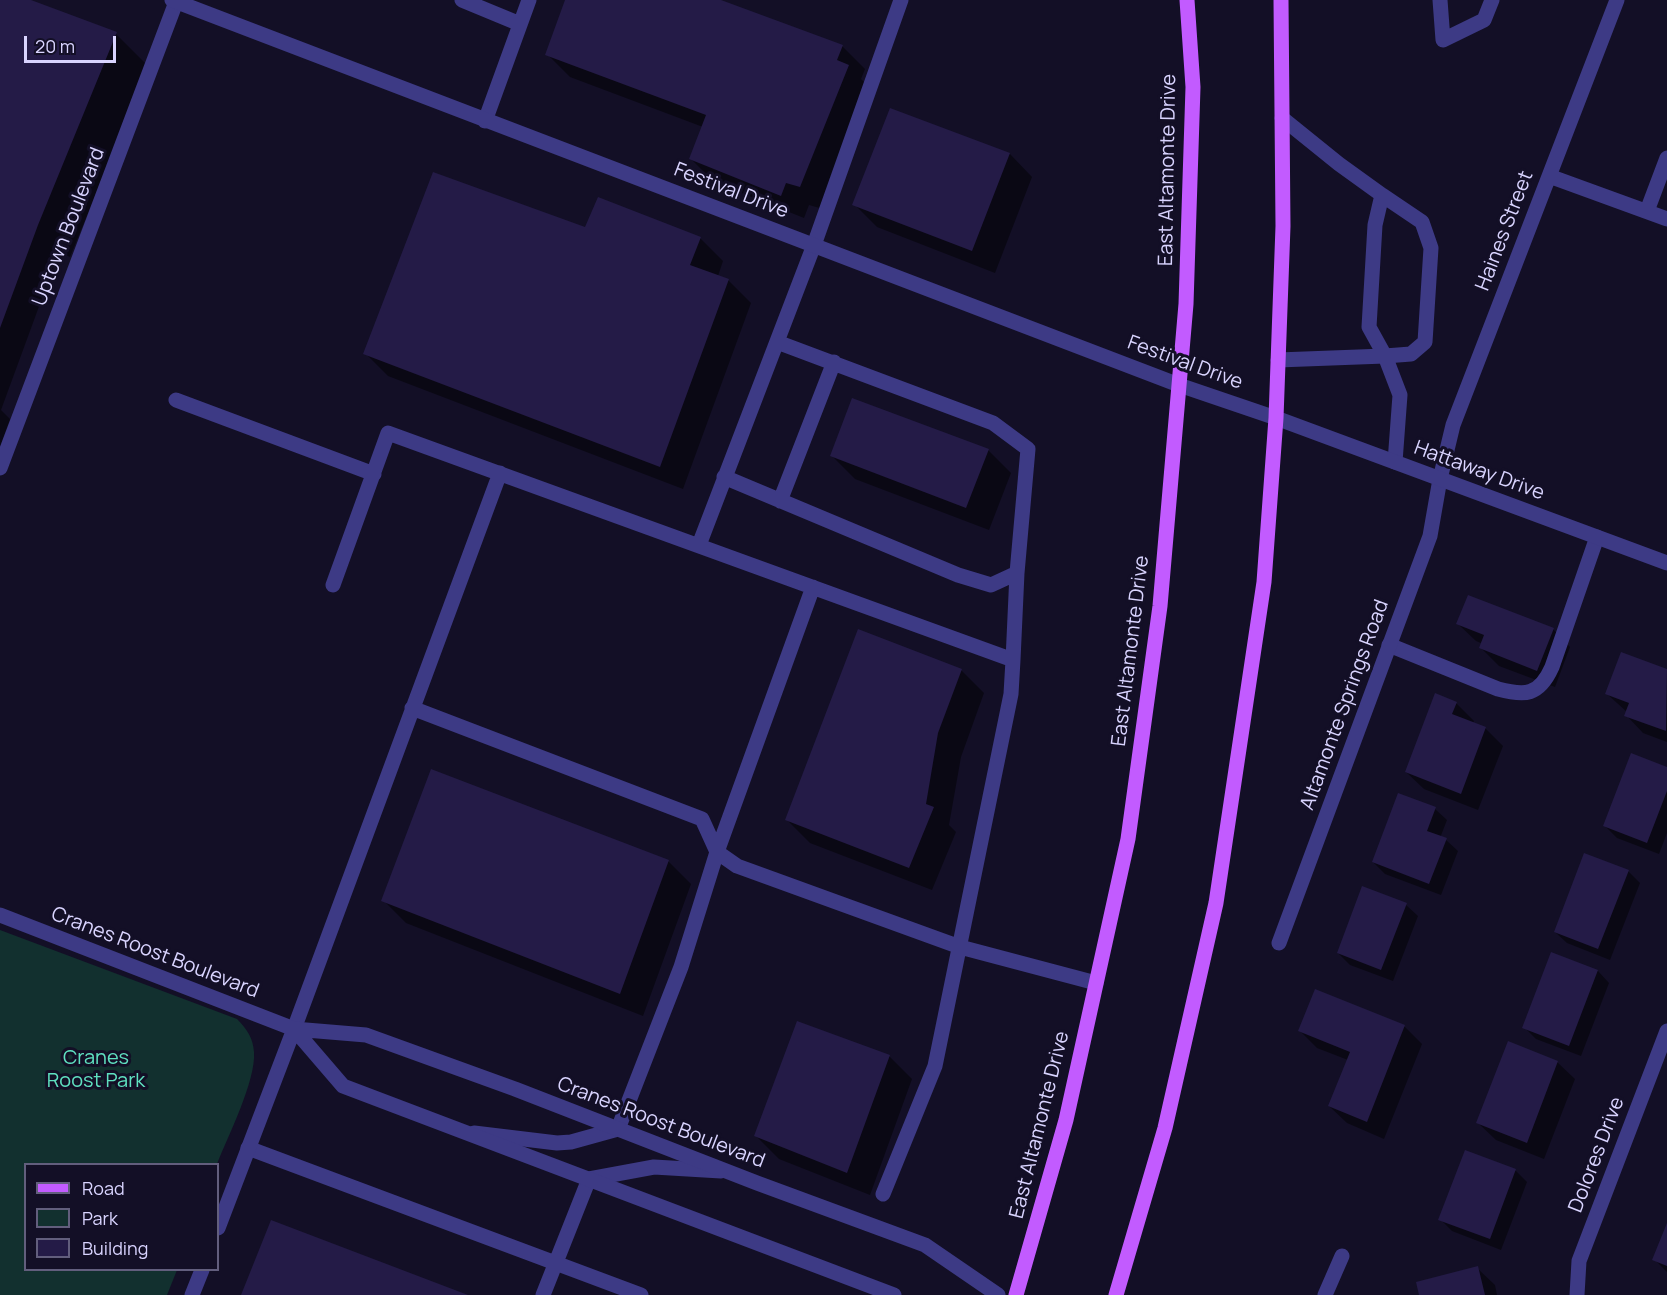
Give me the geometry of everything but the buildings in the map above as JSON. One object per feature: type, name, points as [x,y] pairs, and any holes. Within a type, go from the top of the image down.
[{"type":"main road","name":"East Altamonte Drive","points":[[1016,1295],[1066,1120],[1128,839],[1160,606],[1186,304],[1192,87],[1187,0]]},
{"type":"main road","points":[[1116,1295],[1165,1128],[1216,903],[1264,582],[1276,418],[1283,225],[1281,0]]},
{"type":"street","points":[[462,0],[520,24]]},
{"type":"street","points":[[485,121],[529,0]]},
{"type":"street","points":[[699,545],[814,245],[901,0]]},
{"type":"street","points":[[1440,0],[1443,40],[1484,20],[1492,0]]},
{"type":"street","name":"Haines Street","points":[[1440,479],[1453,425],[1617,0]]},
{"type":"street","name":"Festival Drive","points":[[175,1],[1179,385],[1276,418]]},
{"type":"street","name":"Uptown Boulevard","points":[[0,468],[175,1]]},
{"type":"street","points":[[1278,360],[1411,354],[1425,342],[1431,248],[1422,222],[1339,164],[1282,118]]},
{"type":"street","points":[[1647,211],[1667,158]]},
{"type":"street","points":[[1549,176],[1667,219]]},
{"type":"street","points":[[1382,195],[1375,225],[1369,327],[1385,356],[1400,395],[1395,462]]},
{"type":"street","points":[[777,342],[993,423],[1028,449],[1017,573],[1011,694],[935,1066],[883,1194]]},
{"type":"street","points":[[780,501],[834,362]]},
{"type":"street","points":[[176,400],[374,474]]},
{"type":"street","name":"Hattaway Drive","points":[[1276,418],[1667,563]]},
{"type":"street","points":[[333,585],[388,433],[1013,660]]},
{"type":"street","points":[[219,1225],[500,472]]},
{"type":"street","points":[[724,477],[957,574],[991,585],[1017,573]]},
{"type":"street","name":"Altamonte Springs Road","points":[[1279,943],[1432,528],[1440,479]]},
{"type":"street","points":[[1389,645],[1498,689],[1516,693],[1531,692],[1545,680],[1552,668],[1597,537]]},
{"type":"street","points":[[463,1132],[557,1143],[571,1142],[618,1129],[681,968],[717,852],[813,587]]},
{"type":"street","points":[[412,708],[702,819],[717,852],[737,866],[960,947],[1096,983]]},
{"type":"street","name":"Cranes Roost Boulevard","points":[[0,915],[294,1029],[366,1035],[515,1089],[925,1245],[998,1295]]},
{"type":"street","name":"Cranes Roost Boulevard","points":[[294,1029],[343,1086],[894,1295]]},
{"type":"street","name":"Dolores Drive","points":[[1577,1295],[1579,1261],[1667,1031]]},
{"type":"street","points":[[248,1148],[641,1295]]},
{"type":"street","points":[[543,1295],[589,1179],[654,1167],[726,1171]]},
{"type":"street","points":[[1325,1295],[1342,1256]]},
{"type":"street","points":[[192,1295],[201,1271]]},
{"type":"green space","name":"Cranes Roost Park","points":[[0,930],[237,1019],[247,1030],[254,1052],[251,1078],[217,1163],[24,1163],[24,1271],[177,1271],[167,1295],[0,1295]]}]
